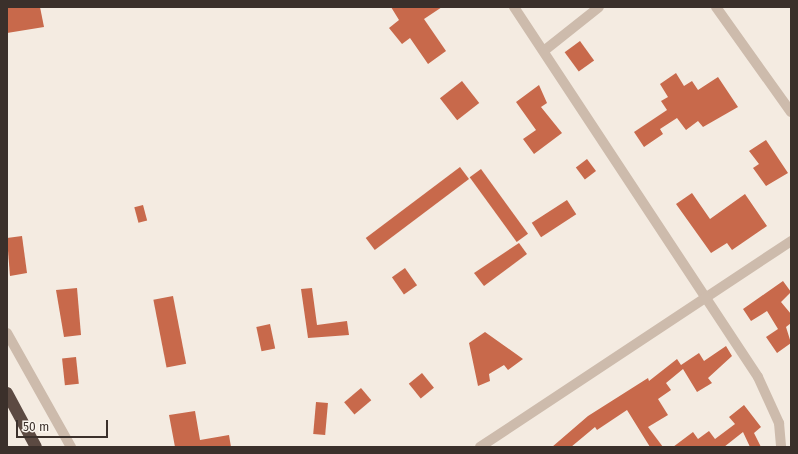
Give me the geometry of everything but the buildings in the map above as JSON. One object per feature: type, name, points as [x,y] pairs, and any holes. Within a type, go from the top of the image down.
[{"type":"highway","points":[[7,393],[36,447]]},
{"type":"street","points":[[514,7],[708,297],[758,377],[778,422],[781,447]]},
{"type":"street","points":[[544,50],[599,7]]},
{"type":"street","points":[[716,7],[791,112]]},
{"type":"street","points":[[480,447],[791,241]]},
{"type":"street","points":[[7,333],[71,447]]}]
